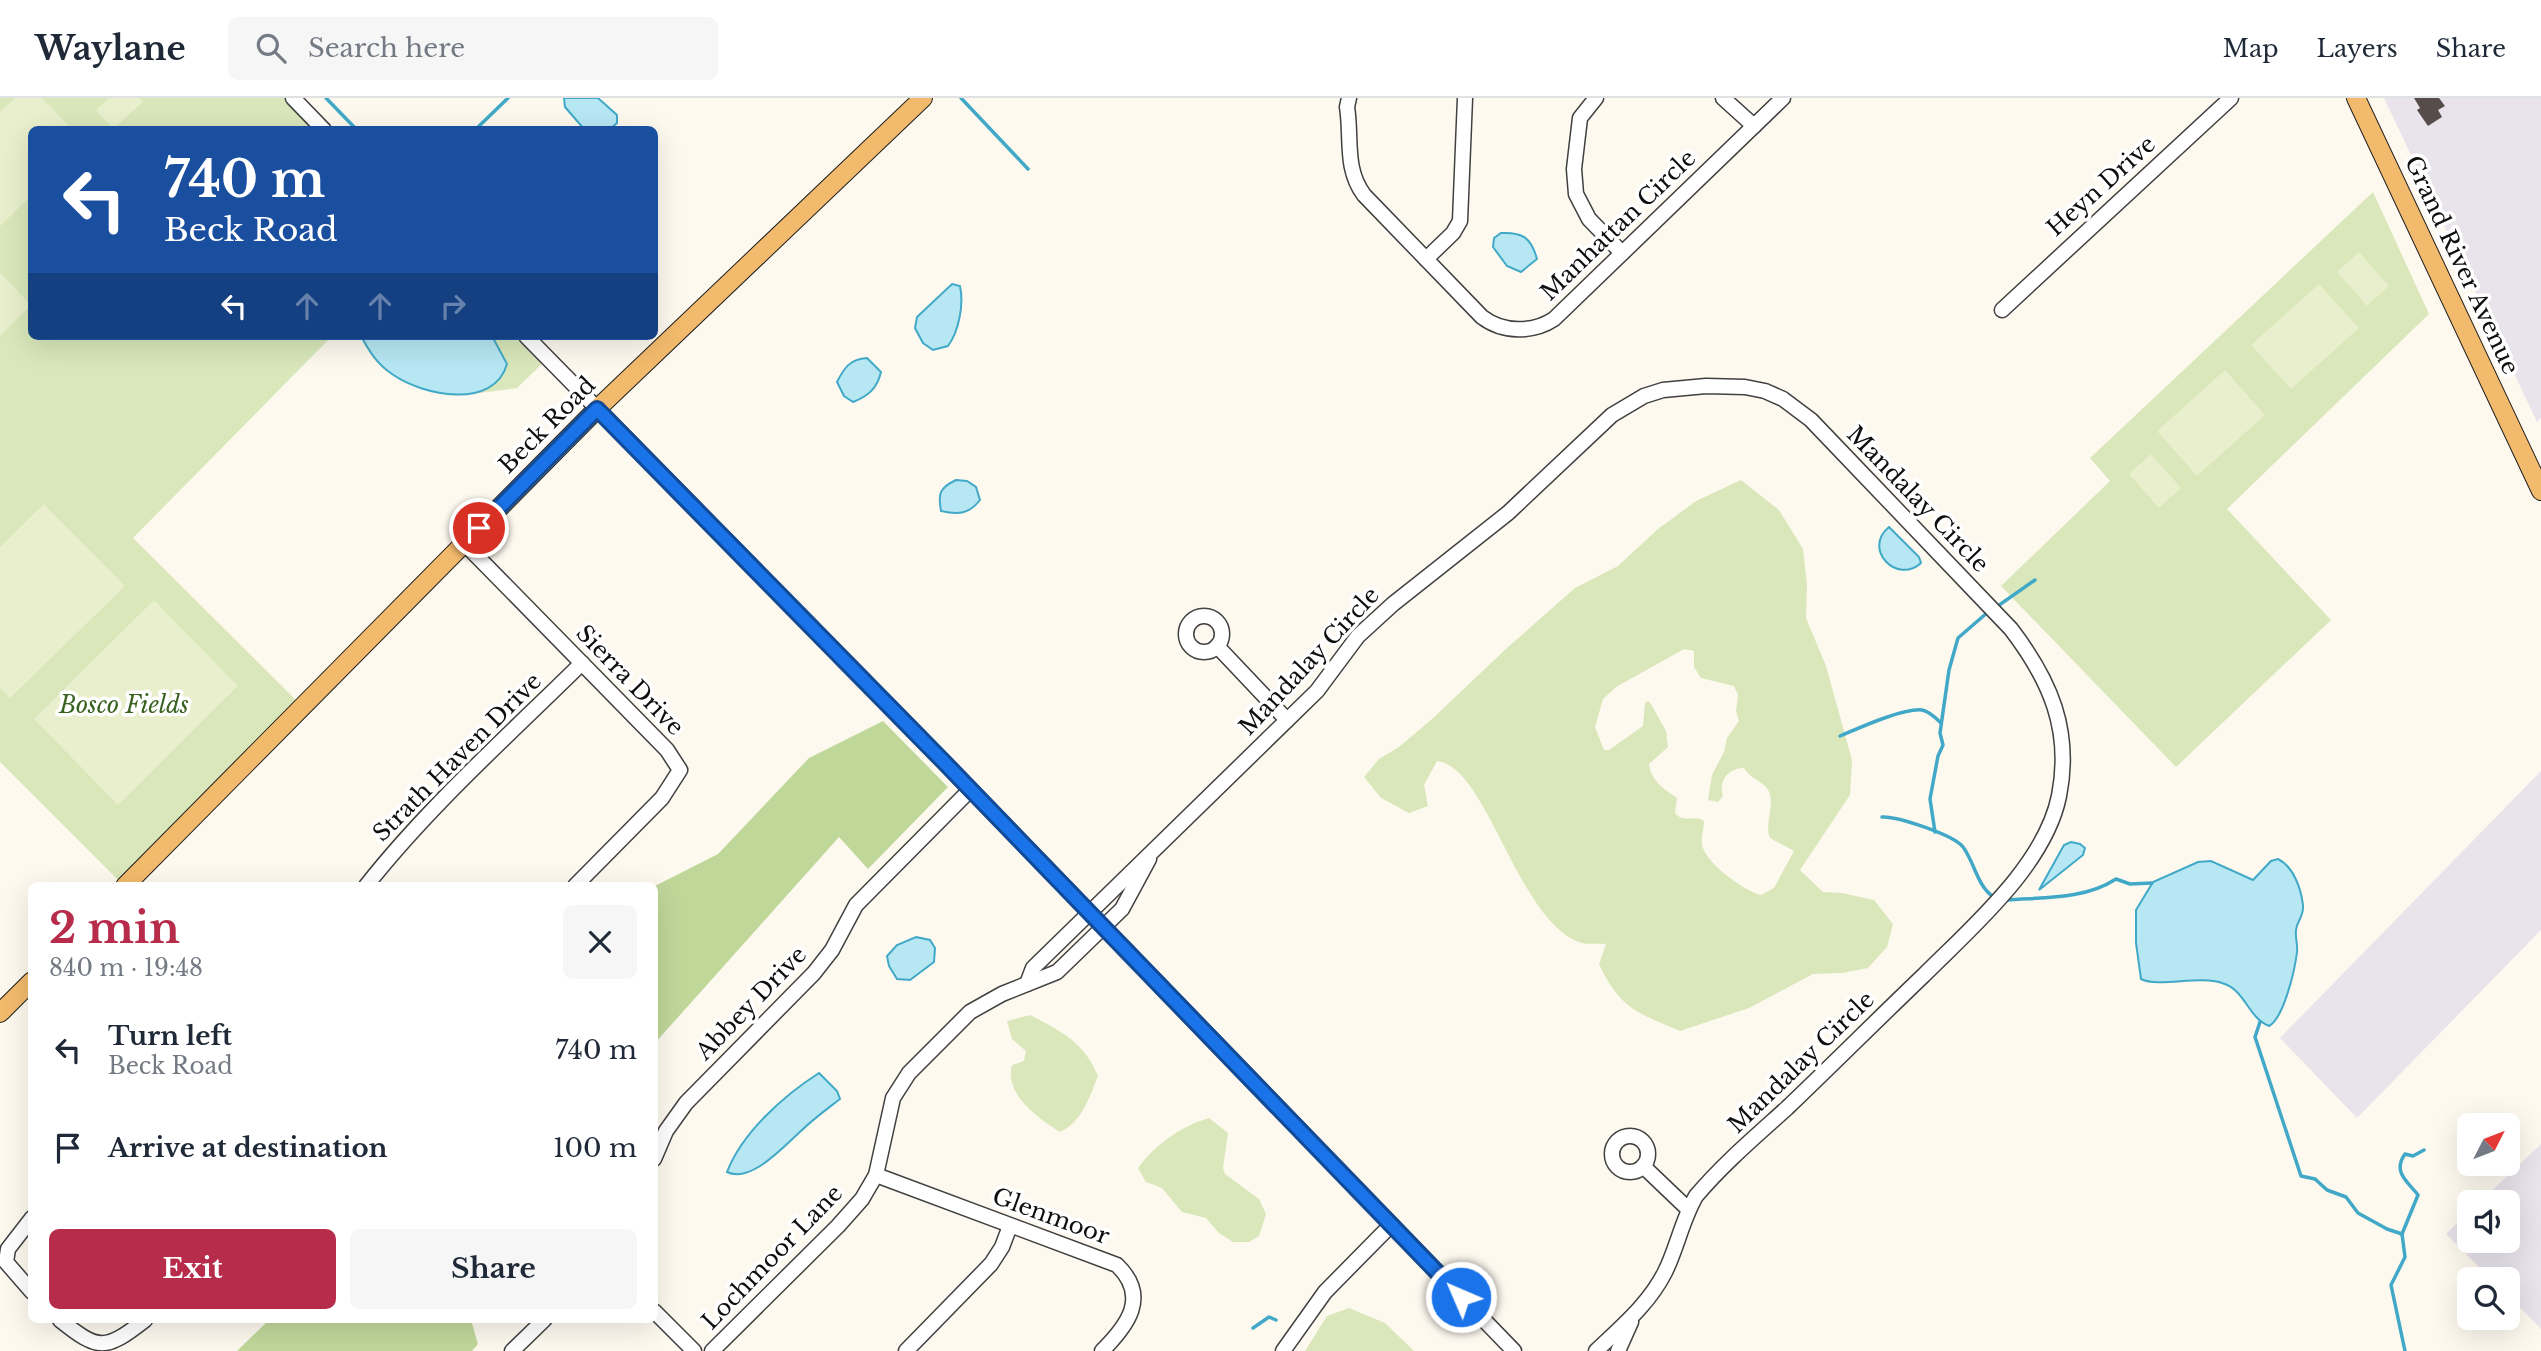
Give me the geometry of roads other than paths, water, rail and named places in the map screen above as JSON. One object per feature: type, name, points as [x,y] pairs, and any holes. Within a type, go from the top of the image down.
[{"type":"main road","name":"Beck Road","points":[[129,882],[597,409],[923,98]]},
{"type":"main road","name":"Grand River Avenue","points":[[2356,98],[2541,491]]},
{"type":"main road","points":[[0,1013],[28,985]]},
{"type":"street","points":[[293,98],[320,126]]},
{"type":"street","name":"Manhattan Circle","points":[[1349,98],[1347,107],[1352,174],[1364,195],[1491,324],[1531,329],[1539,328],[1554,319],[1783,98]]},
{"type":"street","points":[[1426,259],[1453,233],[1460,220],[1465,98]]},
{"type":"street","points":[[1596,98],[1580,118],[1574,169],[1576,194],[1589,219],[1622,253]]},
{"type":"street","points":[[1723,98],[1754,127]]},
{"type":"street","name":"Heyn Drive","points":[[2002,310],[2231,98]]},
{"type":"street","points":[[530,340],[1514,1351]]},
{"type":"street","name":"Mandalay Circle","points":[[1027,984],[1033,968],[1317,691],[1358,636],[1393,604],[1508,513],[1612,415],[1644,396],[1684,386],[1745,387],[1765,391],[1797,408],[2011,629],[2032,656],[2058,710],[2061,747],[2059,796],[2050,824],[2029,861],[1974,926],[1710,1180],[1688,1209],[1666,1270],[1654,1292],[1596,1351]]},
{"type":"street","name":"Sierra Drive","points":[[464,543],[667,750],[680,770],[662,798],[579,882]]},
{"type":"street","points":[[1217,646],[1287,720]]},
{"type":"street","name":"Strath Haven Drive","points":[[369,882],[457,786],[582,663]]},
{"type":"street","name":"Abbey Drive","points":[[658,1150],[666,1131],[686,1103],[814,973],[832,950],[856,905],[970,790]]},
{"type":"street","name":"Lochmoor Lane","points":[[712,1351],[851,1213],[876,1175],[888,1110],[903,1080],[970,1012],[1027,984],[1054,975],[1128,901],[1154,849]]},
{"type":"street","points":[[1643,1166],[1688,1209]]},
{"type":"street","name":"Glenmoor","points":[[876,1175],[1106,1260],[1122,1270],[1131,1291],[1133,1308],[1124,1328],[1102,1351]]},
{"type":"street","points":[[28,1223],[8,1249],[5,1262],[28,1288]]},
{"type":"street","points":[[1283,1351],[1332,1284],[1391,1225]]},
{"type":"street","points":[[906,1351],[991,1264],[1002,1247],[1010,1226]]},
{"type":"street","points":[[1618,1351],[1635,1314]]},
{"type":"street","points":[[658,1315],[694,1351]]},
{"type":"street","points":[[63,1323],[92,1349],[107,1351],[142,1323]]},
{"type":"street","points":[[512,1351],[541,1323]]},
{"type":"water","points":[[564,98],[598,98],[617,115],[617,123],[614,126],[581,126],[565,107]]},
{"type":"water","points":[[1501,233],[1525,237],[1537,259],[1521,272],[1507,266],[1493,247],[1494,238]]},
{"type":"water","points":[[952,284],[960,286],[961,309],[958,325],[948,346],[933,350],[923,343],[915,328],[917,317]]},
{"type":"water","points":[[363,340],[494,340],[507,364],[500,379],[488,388],[473,393],[456,394],[439,393],[405,382],[374,357]]},
{"type":"water","points":[[867,358],[881,372],[871,391],[853,402],[844,396],[837,382],[848,365]]},
{"type":"water","points":[[956,480],[967,481],[976,487],[980,500],[963,512],[941,511],[941,492]]},
{"type":"water","points":[[1889,527],[1919,557],[1921,563],[1912,569],[1902,570],[1886,562],[1879,545]]},
{"type":"water","points":[[2071,842],[2085,848],[2083,855],[2039,890],[2064,845]]},
{"type":"water","points":[[2278,859],[2296,879],[2303,909],[2296,930],[2297,952],[2288,992],[2279,1013],[2269,1026],[2256,1016],[2236,991],[2222,983],[2202,980],[2158,982],[2141,979],[2136,943],[2136,910],[2153,882],[2198,862],[2211,861],[2253,880],[2271,861]]},
{"type":"water","points":[[916,937],[930,940],[935,948],[934,962],[910,980],[897,979],[889,966],[887,956],[897,945]]},
{"type":"water","points":[[819,1073],[837,1091],[840,1099],[757,1168],[746,1173],[727,1172],[743,1143],[765,1116]]},
{"type":"waterway","points":[[326,98],[353,126]]},
{"type":"waterway","points":[[479,126],[508,98]]},
{"type":"waterway","points":[[961,98],[1028,169]]},
{"type":"waterway","points":[[1995,608],[2035,580]]},
{"type":"waterway","points":[[1935,832],[1930,799],[1938,756],[1943,745],[1940,733],[1949,670],[1958,638],[1988,612]]},
{"type":"waterway","points":[[1840,736],[1881,719],[1914,710],[1927,712],[1941,723]]},
{"type":"waterway","points":[[1882,817],[1925,827],[1958,842],[1967,853],[1984,888],[1995,898]]},
{"type":"waterway","points":[[2006,900],[2077,894],[2104,886],[2116,879],[2130,884],[2152,883]]},
{"type":"waterway","points":[[2260,1022],[2255,1037],[2301,1176],[2315,1179],[2327,1190],[2346,1197],[2358,1213],[2402,1234]]},
{"type":"waterway","points":[[2405,1351],[2391,1285],[2405,1257],[2402,1234],[2418,1195],[2403,1176],[2400,1166],[2405,1154],[2413,1156],[2424,1150]]},
{"type":"waterway","points":[[1253,1328],[1269,1317],[1276,1320]]},
{"type":"park label","name":"Bosco Fields","points":[[124,705]]}]
